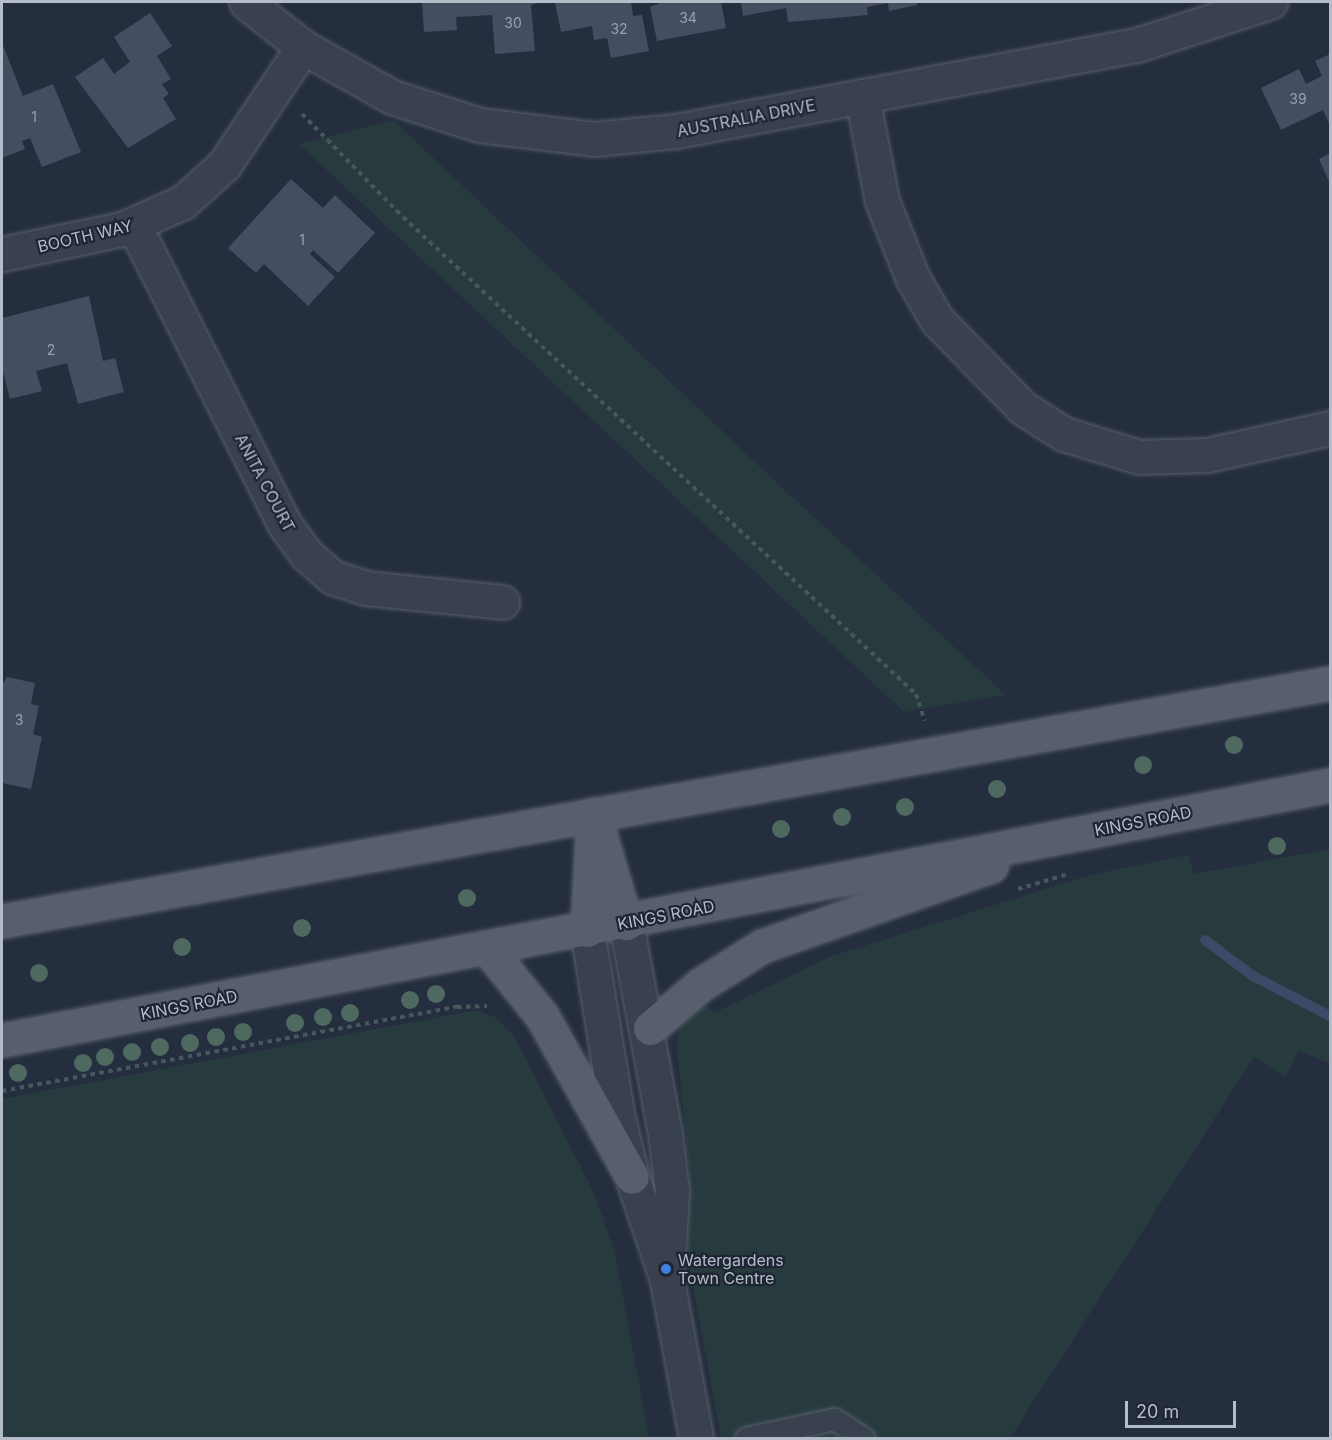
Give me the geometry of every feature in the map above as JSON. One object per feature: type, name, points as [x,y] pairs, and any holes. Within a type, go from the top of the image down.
[{"type":"main road","points":[[2,921],[1330,683]]},
{"type":"main road","name":"KINGS ROAD","points":[[2,1040],[587,930],[1330,785]]},
{"type":"main road","points":[[593,814],[626,922]]},
{"type":"main road","points":[[587,930],[593,814]]},
{"type":"main road","points":[[650,1028],[700,985],[762,946],[892,904],[1071,834]]},
{"type":"main road","points":[[488,949],[542,1016],[632,1177]]},
{"type":"street","name":"AUSTRALIA DRIVE","points":[[246,2],[303,47],[371,86],[434,113],[546,136],[637,137],[1137,45],[1270,2]]},
{"type":"street","name":"BOOTH WAY","points":[[2,254],[134,225],[163,214],[202,188],[252,128],[303,47]]},
{"type":"street","points":[[862,96],[882,201],[913,279],[937,320],[1023,408],[1064,434],[1139,457],[1207,455],[1330,428]]},
{"type":"street","name":"ANITA COURT","points":[[134,225],[285,525],[307,555],[332,577],[365,588],[502,602]]},
{"type":"street","points":[[626,922],[650,1028],[672,1191],[667,1280]]},
{"type":"street","points":[[587,930],[632,1177],[667,1280],[696,1438]]},
{"type":"lane","points":[[746,1438],[834,1419],[864,1438]]},
{"type":"path","points":[[280,81],[338,155],[915,693],[926,728]]},
{"type":"path","points":[[1010,892],[1072,873]]},
{"type":"path","points":[[2,1091],[457,1006],[478,1005],[499,1012]]},
{"type":"green space","points":[[393,120],[775,481],[1006,695],[904,712],[299,144]]},
{"type":"green space","points":[[1330,849],[1330,1064],[1298,1050],[1286,1077],[1254,1057],[1010,1438],[721,1438],[688,1260],[689,1169],[677,1049],[679,1029],[702,1000],[714,1013],[829,957],[1090,875],[1188,855],[1194,874]]},
{"type":"green space","points":[[477,1010],[497,1018],[514,1036],[594,1193],[615,1253],[649,1438],[2,1438],[2,1099]]},
{"type":"building","points":[[422,2],[540,2],[531,5],[535,51],[495,54],[492,15],[456,17],[457,30],[424,32]]},
{"type":"building","points":[[555,2],[631,2],[633,16],[642,15],[649,51],[611,58],[607,38],[594,40],[592,26],[561,32]]},
{"type":"building","points":[[663,2],[721,2],[726,28],[657,41],[650,7]]},
{"type":"building","points":[[741,2],[917,2],[917,5],[889,11],[888,3],[867,7],[868,15],[788,22],[786,8],[743,16]]},
{"type":"building","points":[[150,13],[172,46],[157,56],[171,79],[162,84],[169,94],[163,98],[176,119],[128,148],[75,77],[103,58],[114,74],[130,62],[114,37]]},
{"type":"building","points":[[2,43],[23,96],[53,84],[81,152],[42,167],[30,138],[22,141],[25,149],[2,158]]},
{"type":"building","points":[[1330,54],[1330,125],[1323,110],[1281,130],[1261,88],[1299,69],[1306,84],[1322,76],[1315,61]]},
{"type":"building","points":[[1330,153],[1330,184],[1319,159]]},
{"type":"building","points":[[291,179],[323,208],[335,195],[375,233],[338,273],[313,250],[310,254],[335,277],[308,306],[264,264],[256,273],[228,248]]},
{"type":"building","points":[[89,296],[103,361],[115,358],[124,392],[78,404],[67,363],[36,371],[42,391],[10,399],[2,368],[2,318]]},
{"type":"building","points":[[7,677],[35,683],[31,704],[39,706],[33,734],[42,737],[31,789],[2,783],[2,685]]},
{"type":"waterway","points":[[1205,940],[1253,976],[1330,1016]]},
{"type":"place","name":"Watergardens Town Centre","points":[[666,1269]]}]
